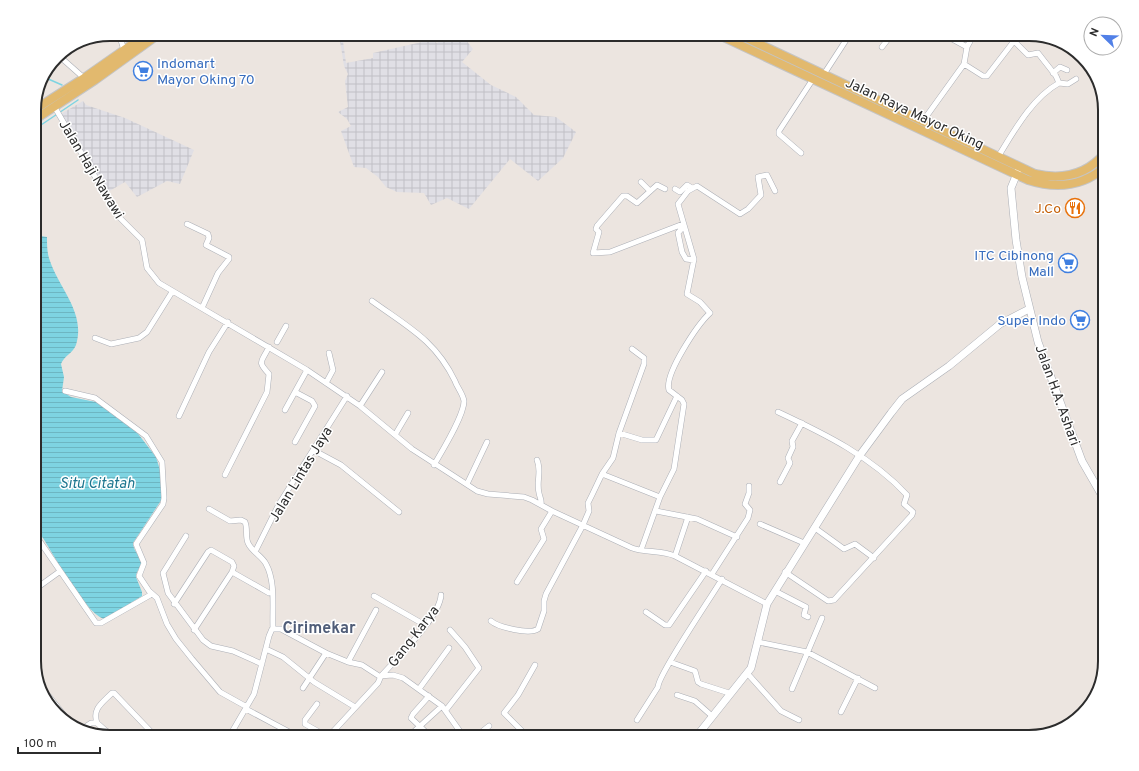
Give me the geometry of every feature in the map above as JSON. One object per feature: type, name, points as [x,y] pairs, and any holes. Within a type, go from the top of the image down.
[{"type":"main road","points":[[41,107],[55,108],[84,78],[137,41]]},
{"type":"main road","points":[[41,116],[55,108],[149,41]]},
{"type":"main road","name":"Jalan Raya Mayor Oking","points":[[733,41],[903,122],[1018,171],[1045,176],[1066,176],[1085,170],[1098,161]]},
{"type":"main road","name":"Jalan Raya Mayor Oking","points":[[753,41],[998,157],[1038,183],[1062,186],[1075,184],[1089,178],[1098,172]]},
{"type":"main road","points":[[768,57],[771,49]]},
{"type":"main road","points":[[903,122],[907,114]]},
{"type":"street","points":[[121,41],[124,50]]},
{"type":"street","points":[[824,74],[845,41]]},
{"type":"street","points":[[882,46],[886,41]]},
{"type":"street","points":[[956,41],[967,47]]},
{"type":"street","points":[[923,121],[964,64],[967,47],[970,41]]},
{"type":"street","points":[[964,64],[983,76],[987,76],[1014,41],[1028,55],[1038,54],[1059,83]]},
{"type":"street","points":[[63,59],[84,78]]},
{"type":"street","points":[[1053,73],[1060,67],[1067,70]]},
{"type":"street","points":[[801,153],[781,136],[779,131],[813,79]]},
{"type":"street","points":[[998,157],[1017,127],[1045,93],[1059,83],[1068,84],[1076,79]]},
{"type":"street","name":"Jalan Haji Nawawi","points":[[55,108],[118,216],[142,240],[147,268],[151,275],[159,283],[172,292],[273,346],[347,396],[434,465],[482,493],[524,497],[641,550],[665,552],[722,579],[766,604]]},
{"type":"street","name":"Jalan H.A. Ashari","points":[[1018,171],[1011,184],[1011,195],[1018,254],[1029,309],[1038,342],[1076,445],[1090,477],[1098,490]]},
{"type":"street","points":[[641,550],[660,497],[674,469],[684,415],[684,404],[668,387],[683,348],[692,334],[710,313],[700,302],[687,294],[694,260],[678,204],[683,195],[697,186],[740,214],[748,209],[761,195],[758,177],[767,175],[774,191]]},
{"type":"street","points":[[641,182],[650,190]]},
{"type":"street","points":[[665,189],[657,185],[637,203],[625,195],[618,201],[597,226],[596,229],[599,232],[593,253],[601,254],[616,250],[683,225]]},
{"type":"street","points":[[675,189],[680,192],[687,186],[692,188]]},
{"type":"street","points":[[187,224],[208,234],[209,238],[206,245],[229,257],[218,273],[202,308]]},
{"type":"street","points":[[683,225],[678,233],[682,252],[686,259],[694,260]]},
{"type":"street","points":[[95,338],[111,344],[142,336],[172,292]]},
{"type":"street","points":[[372,301],[430,343],[448,367],[463,398],[463,405],[457,422],[434,465]]},
{"type":"street","points":[[701,730],[729,693],[747,673],[753,662],[766,604],[785,572],[815,528],[860,455],[902,399],[949,366],[1000,324],[1029,309]]},
{"type":"street","points":[[179,416],[209,352],[228,322]]},
{"type":"street","points":[[225,475],[267,392],[269,374],[262,367],[261,363],[286,326]]},
{"type":"street","points":[[491,621],[498,626],[532,631],[538,629],[544,611],[546,594],[583,525],[589,510],[589,502],[602,474],[613,458],[619,432],[645,361],[643,356],[632,349]]},
{"type":"street","points":[[326,383],[332,370],[329,354]]},
{"type":"street","points":[[286,410],[307,370]]},
{"type":"street","points":[[360,406],[382,372]]},
{"type":"street","points":[[65,391],[95,398],[146,436],[160,458],[164,501],[136,547],[144,562],[139,576],[159,601],[176,639],[220,692],[286,730]]},
{"type":"street","points":[[295,392],[312,401],[315,406],[295,442]]},
{"type":"street","name":"Jalan Lintas Jaya","points":[[255,552],[279,504],[347,396]]},
{"type":"street","points":[[619,432],[642,440],[655,440],[677,396]]},
{"type":"street","points":[[778,412],[802,423],[860,455],[892,479],[907,495],[904,504],[913,512],[912,516],[874,558],[831,602],[785,572]]},
{"type":"street","points":[[395,435],[408,413]]},
{"type":"street","points":[[780,482],[790,462],[788,458],[793,447],[792,443],[802,423]]},
{"type":"street","points":[[467,484],[487,442]]},
{"type":"street","points":[[313,450],[341,465],[398,512]]},
{"type":"street","points":[[537,460],[540,468],[538,492],[542,500],[541,505]]},
{"type":"street","points":[[602,474],[660,497]]},
{"type":"street","points":[[712,574],[737,537],[750,510],[745,504],[749,493],[749,486]]},
{"type":"street","points":[[209,509],[230,520],[242,520],[245,522],[248,530],[248,541],[255,552],[266,564],[270,574],[273,629],[266,649],[257,685],[233,730]]},
{"type":"street","points":[[517,582],[544,538],[541,529],[552,511]]},
{"type":"street","points":[[656,511],[688,517],[708,523],[737,537]]},
{"type":"street","points":[[675,556],[688,517]]},
{"type":"street","points":[[760,524],[804,543]]},
{"type":"street","points":[[815,528],[844,549],[855,544],[874,558]]},
{"type":"street","points":[[186,536],[162,574],[168,593],[174,604],[194,630],[211,646],[233,651],[262,664]]},
{"type":"street","points":[[41,541],[59,572],[96,623],[101,623],[152,594]]},
{"type":"street","points":[[174,604],[210,550],[213,550],[232,562],[234,566],[232,572],[194,630]]},
{"type":"street","points":[[646,612],[665,625],[669,625],[706,571]]},
{"type":"street","points":[[41,585],[59,572]]},
{"type":"street","points":[[232,572],[269,593]]},
{"type":"street","points":[[637,720],[658,687],[658,681],[722,579]]},
{"type":"street","points":[[775,591],[806,607],[804,615],[808,618]]},
{"type":"street","name":"Gang Karya","points":[[334,730],[378,683],[381,676],[425,626],[436,611],[441,595]]},
{"type":"street","points":[[374,596],[425,626]]},
{"type":"street","points":[[348,662],[376,610]]},
{"type":"street","points":[[792,689],[806,652],[822,618]]},
{"type":"street","points":[[273,629],[287,632],[326,653],[348,662],[362,665],[381,676],[396,676],[420,689],[444,708],[459,730]]},
{"type":"street","points":[[415,730],[444,708],[479,668],[465,647],[450,630]]},
{"type":"street","points":[[758,642],[806,652],[875,688]]},
{"type":"street","points":[[420,689],[449,648]]},
{"type":"street","points":[[266,649],[283,657],[323,689],[355,707]]},
{"type":"street","points":[[303,688],[326,653]]},
{"type":"street","points":[[670,662],[694,671],[698,682],[701,684],[729,693]]},
{"type":"street","points":[[521,730],[504,713],[518,695],[535,665]]},
{"type":"street","points":[[747,673],[781,711],[799,720]]},
{"type":"street","points":[[841,712],[858,678]]},
{"type":"street","points":[[104,729],[97,723],[95,713],[97,708],[112,693],[114,693],[149,730]]},
{"type":"street","points":[[677,695],[695,701],[712,716]]},
{"type":"street","points":[[422,730],[412,721],[412,717],[429,696]]},
{"type":"street","points":[[316,730],[304,722],[317,704]]},
{"type":"street","points":[[86,726],[91,723],[97,723]]},
{"type":"street","points":[[484,730],[489,726]]},
{"type":"shaded area","points":[[340,41],[343,41],[346,63],[373,58],[373,53],[427,41],[433,41],[437,43],[440,41],[467,41],[473,49],[462,62],[491,85],[516,97],[534,115],[556,117],[576,132],[563,158],[538,181],[510,159],[469,209],[447,198],[431,205],[424,193],[397,192],[386,187],[378,177],[366,168],[354,167],[341,131],[351,126],[347,119],[338,112],[348,107],[345,81],[348,74],[344,66]]},
{"type":"shaded area","points":[[83,101],[86,105],[125,118],[194,150],[180,184],[167,181],[137,197],[125,182],[106,193],[61,114]]},
{"type":"water","name":"Situ Citatah","points":[[41,236],[47,237],[49,258],[54,271],[75,311],[77,322],[78,333],[76,345],[61,364],[64,377],[62,391],[71,397],[96,402],[136,431],[156,457],[161,473],[162,499],[133,543],[141,561],[136,577],[142,592],[142,596],[105,619],[89,607],[80,596],[41,536]]},
{"type":"waterway","points":[[48,79],[62,85]]},
{"type":"waterway","points":[[41,125],[78,100]]},
{"type":"place","name":"Indomart Mayor Oking 70","points":[[143,71]]},
{"type":"place","name":"J.Co","points":[[1075,208]]},
{"type":"place","name":"ITC Cibinong Mall","points":[[1068,263]]},
{"type":"place","name":"Super Indo","points":[[1080,320]]},
{"type":"district","name":"Cirimekar","points":[[319,627]]}]
